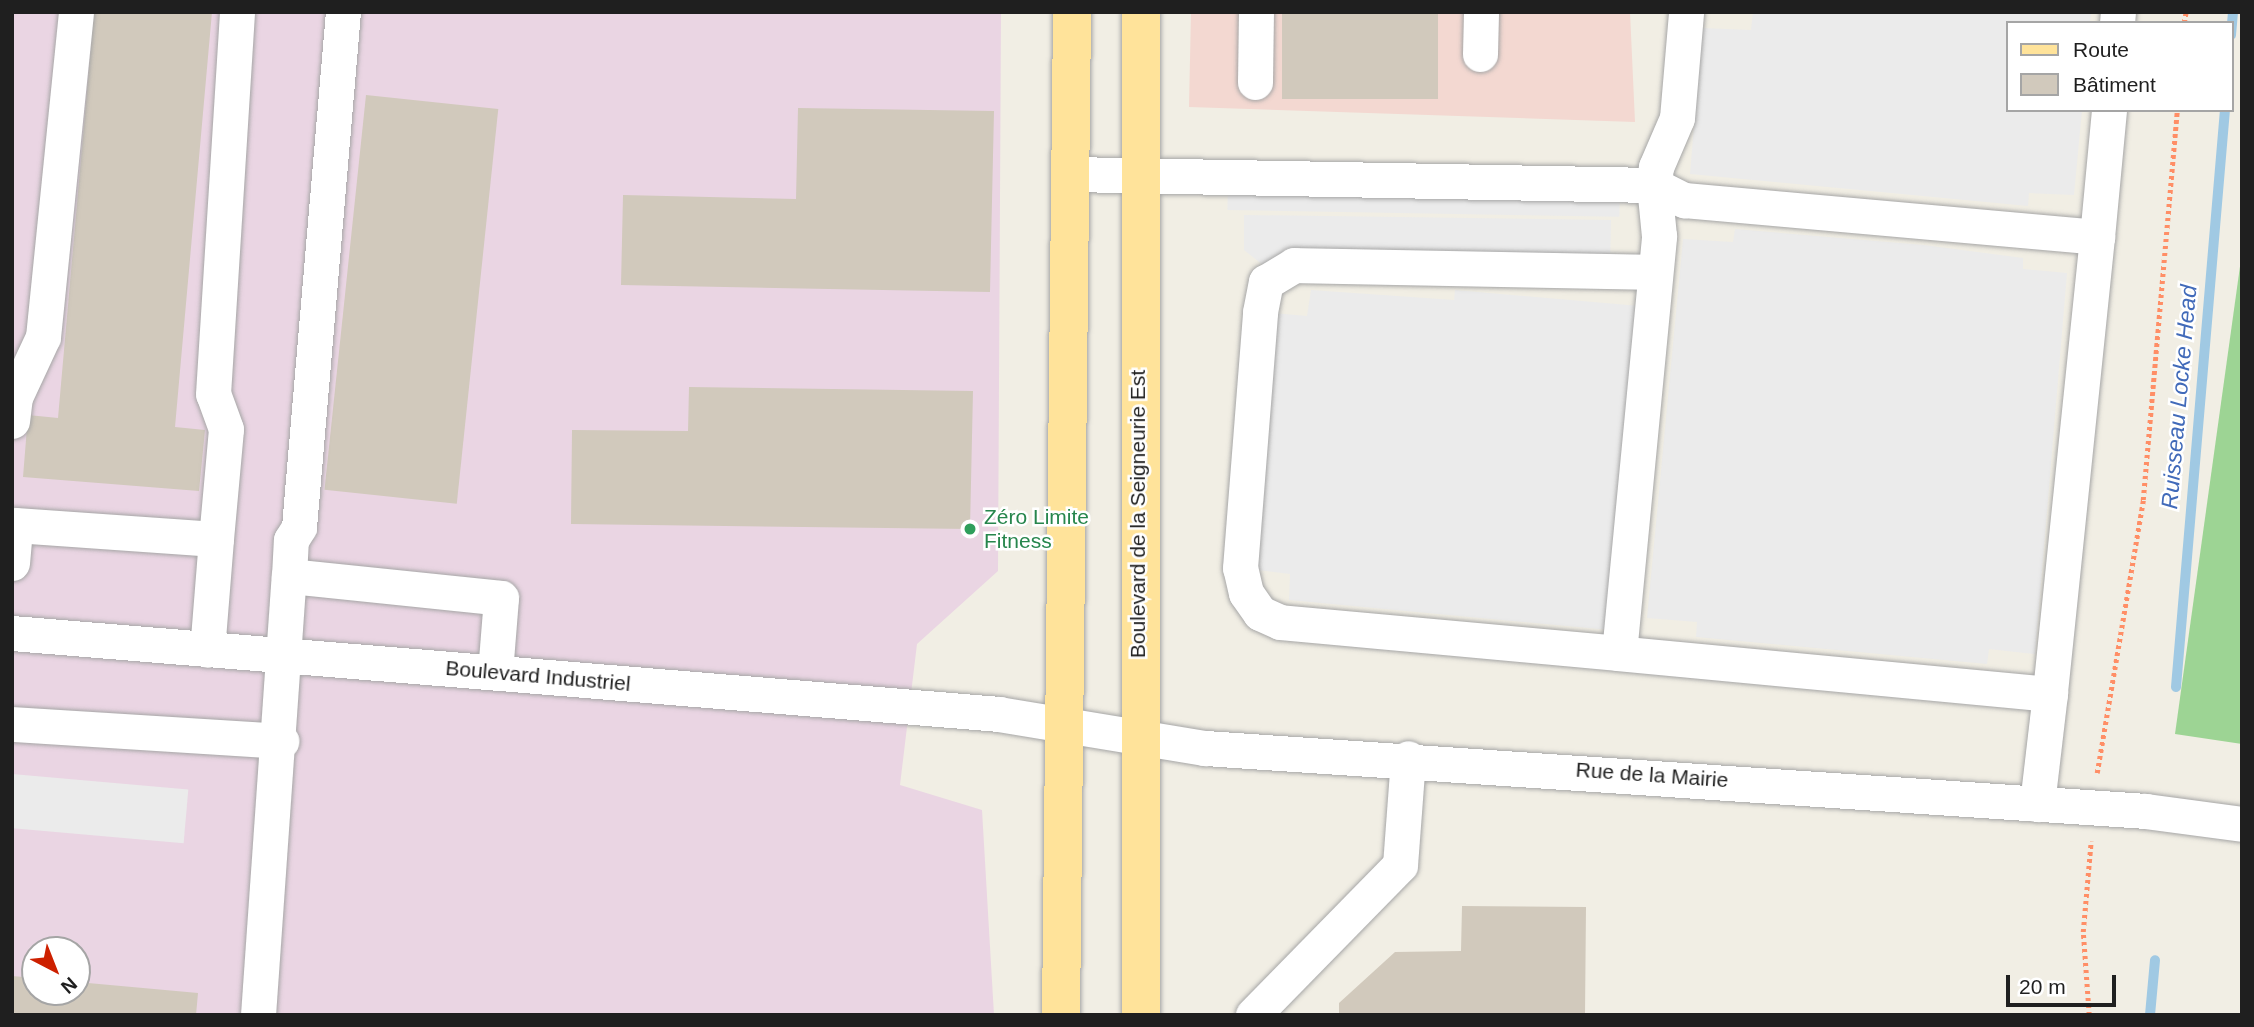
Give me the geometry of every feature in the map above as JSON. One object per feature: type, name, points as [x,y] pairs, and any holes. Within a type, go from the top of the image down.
[{"type":"main road","points":[[1061,1015],[1072,12]]},
{"type":"main road","name":"Boulevard de la Seigneurie Est","points":[[1141,12],[1141,1015]]},
{"type":"street","points":[[12,421],[15,397],[43,337],[76,12]]},
{"type":"street","points":[[207,650],[226,429],[212,394],[237,12]]},
{"type":"street","points":[[258,1015],[288,657],[291,540],[299,527],[343,12]]},
{"type":"street","points":[[1255,82],[1256,12]]},
{"type":"street","points":[[1480,54],[1481,12]]},
{"type":"street","points":[[1619,653],[1655,272],[1654,184],[1658,158],[1677,118],[1686,12]]},
{"type":"street","points":[[2037,804],[2109,112]]},
{"type":"street","points":[[1070,174],[1654,184],[1684,200],[2097,237]]},
{"type":"street","points":[[1655,272],[1294,265],[1266,282],[1260,312],[1240,568],[1245,593],[1260,614],[1280,622],[2050,694]]},
{"type":"street","points":[[12,563],[14,519],[216,539]]},
{"type":"street","points":[[289,576],[501,598],[495,672]]},
{"type":"street","name":"Boulevard Industriel","points":[[12,633],[999,714],[1063,725]]},
{"type":"street","points":[[12,724],[281,741]]},
{"type":"street","name":"Rue de la Mairie","points":[[1063,725],[1142,739],[2037,804],[2242,824]]},
{"type":"street","points":[[1253,1015],[1400,865],[1408,758]]},
{"type":"path","points":[[2099,759],[2143,500],[2177,112]]},
{"type":"path","points":[[2089,1015],[2083,932],[2091,844]]},
{"type":"shaded area","points":[[12,12],[1001,12],[998,571],[917,644],[900,785],[982,810],[994,1015],[12,1015]]},
{"type":"shaded area","points":[[1191,12],[1630,12],[1635,122],[1189,107]]},
{"type":"shaded area","points":[[1753,12],[2091,12],[2090,21],[2006,21],[2006,112],[2082,112],[2074,195],[2029,193],[2028,206],[1690,174],[1702,28],[1751,30]]},
{"type":"shaded area","points":[[1228,178],[1620,185],[1619,217],[1227,210]]},
{"type":"shaded area","points":[[1244,215],[1611,220],[1610,271],[1273,273],[1244,250]]},
{"type":"shaded area","points":[[1735,229],[1924,245],[2023,258],[2023,269],[2067,273],[2035,654],[1989,649],[1987,664],[1696,637],[1697,622],[1647,618],[1683,239],[1733,242]]},
{"type":"shaded area","points":[[1311,290],[1454,300],[1455,290],[1651,307],[1621,631],[1289,600],[1290,574],[1240,568],[1260,312],[1307,316]]},
{"type":"shaded area","points":[[12,774],[188,789],[184,843],[12,828]]},
{"type":"green space","points":[[2242,252],[2242,744],[2175,734]]},
{"type":"building","points":[[94,12],[212,12],[175,427],[205,430],[199,491],[23,477],[28,415],[58,418]]},
{"type":"building","points":[[1282,12],[1438,12],[1438,99],[1282,99]]},
{"type":"building","points":[[366,95],[498,109],[457,504],[325,490]]},
{"type":"building","points":[[798,108],[994,111],[990,292],[621,285],[623,195],[796,199]]},
{"type":"building","points":[[689,387],[973,391],[970,529],[571,524],[572,430],[688,431]]},
{"type":"building","points":[[1462,906],[1586,907],[1585,1015],[1339,1015],[1339,1003],[1395,952],[1461,951]]},
{"type":"building","points":[[12,976],[21,977],[21,1006],[91,1006],[91,983],[198,993],[196,1015],[12,1015]]},
{"type":"waterway","name":"Ruisseau Locke Head","points":[[2232,21],[2233,12]]},
{"type":"waterway","name":"Ruisseau Locke Head","points":[[2176,687],[2225,112]]},
{"type":"waterway","name":"Ruisseau Locke Head","points":[[2150,1015],[2155,960]]},
{"type":"place","name":"Zéro Limite Fitness","points":[[970,529]]}]
